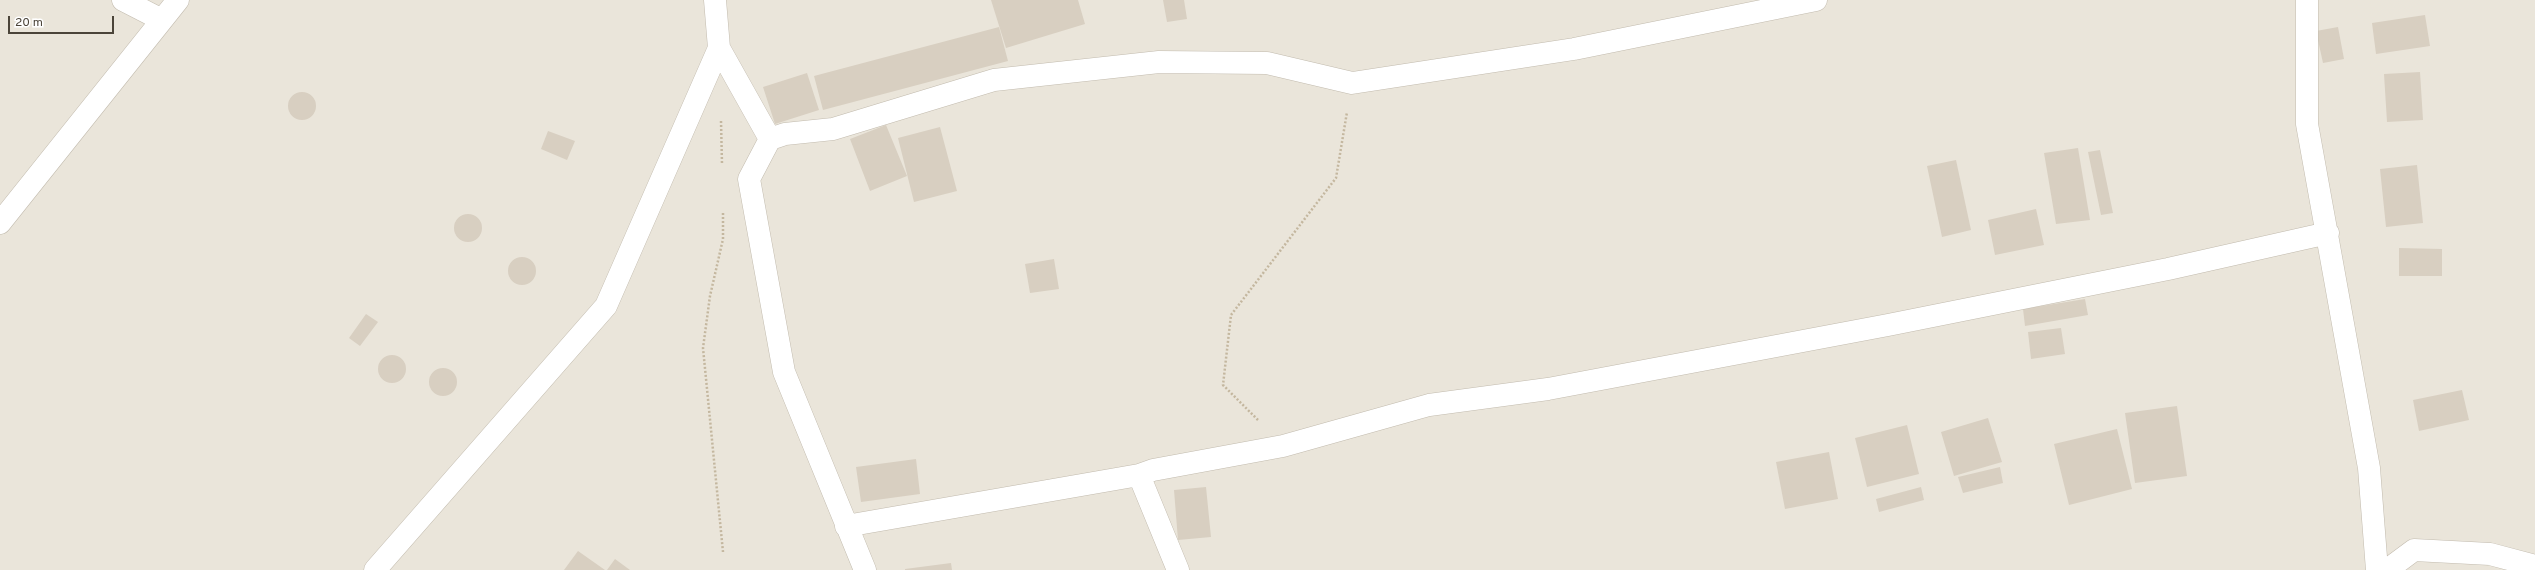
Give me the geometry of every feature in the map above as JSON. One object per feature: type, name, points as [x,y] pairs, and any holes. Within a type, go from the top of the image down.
[{"type":"street","points":[[123,0],[162,20]]},
{"type":"street","points":[[0,223],[178,0]]},
{"type":"street","points":[[715,0],[719,48],[770,139]]},
{"type":"street","points":[[864,570],[784,372],[749,179],[770,139],[785,134],[833,129],[994,80],[1159,62],[1267,63],[1352,83],[1574,49],[1816,0]]},
{"type":"street","points":[[2307,0],[2307,124],[2328,233],[2350,372],[2369,468],[2377,570]]},
{"type":"street","points":[[375,570],[606,306],[719,48]]},
{"type":"street","points":[[846,526],[1139,475],[1153,470],[1283,446],[1428,405],[1548,389],[1880,326],[2168,269],[2328,233]]},
{"type":"street","points":[[1139,475],[1178,570]]},
{"type":"street","points":[[2387,570],[2414,550],[2490,554],[2535,566]]},
{"type":"path","points":[[1283,446],[1223,385],[1231,315],[1336,178],[1352,83]]},
{"type":"path","points":[[721,120],[722,168]]},
{"type":"path","points":[[723,207],[723,239],[710,296],[703,348],[723,552]]},
{"type":"shaded area","points":[[0,0],[2535,0],[2535,570],[0,570]]},
{"type":"building","points":[[991,0],[1078,0],[1085,24],[1006,48]]},
{"type":"building","points":[[1163,0],[1184,0],[1187,19],[1167,22]]},
{"type":"building","points":[[2425,15],[2430,46],[2376,54],[2372,23]]},
{"type":"building","points":[[999,27],[1008,61],[823,110],[814,76]]},
{"type":"building","points":[[2338,27],[2344,59],[2323,63],[2316,31]]},
{"type":"building","points":[[2420,72],[2423,120],[2387,122],[2384,74]]},
{"type":"building","points":[[807,73],[819,110],[775,124],[763,87]]},
{"type":"building","points":[[302,92],[312,96],[316,106],[312,116],[302,120],[292,116],[288,106],[292,96]]},
{"type":"building","points":[[886,125],[907,176],[870,191],[850,139]]},
{"type":"building","points":[[940,127],[957,191],[914,202],[898,138]]},
{"type":"building","points":[[548,131],[575,141],[567,160],[541,149]]},
{"type":"building","points":[[2078,148],[2090,220],[2056,224],[2044,153]]},
{"type":"building","points":[[2100,150],[2113,213],[2101,215],[2088,152]]},
{"type":"building","points":[[1956,160],[1971,230],[1942,237],[1927,166]]},
{"type":"building","points":[[2417,165],[2423,223],[2386,227],[2380,169]]},
{"type":"building","points":[[2036,209],[2044,245],[1995,255],[1988,220]]},
{"type":"building","points":[[468,214],[478,218],[482,228],[478,238],[468,242],[458,238],[454,228],[458,218]]},
{"type":"building","points":[[2399,248],[2442,249],[2442,276],[2399,276]]},
{"type":"building","points":[[522,257],[532,261],[536,271],[532,281],[522,285],[512,281],[508,271],[512,261]]},
{"type":"building","points":[[1054,259],[1059,289],[1030,293],[1025,264]]},
{"type":"building","points":[[2085,299],[2088,315],[2025,326],[2023,309]]},
{"type":"building","points":[[366,314],[378,322],[360,346],[349,338]]},
{"type":"building","points":[[2061,328],[2065,354],[2031,359],[2028,332]]},
{"type":"building","points":[[392,355],[402,359],[406,369],[402,379],[392,383],[382,379],[378,369],[382,359]]},
{"type":"building","points":[[443,368],[453,372],[457,382],[453,392],[443,396],[433,392],[429,382],[433,372]]},
{"type":"building","points":[[2462,390],[2469,420],[2419,431],[2413,400]]},
{"type":"building","points":[[2177,406],[2187,476],[2135,483],[2125,413]]},
{"type":"building","points":[[1988,418],[2002,462],[1954,476],[1941,432]]},
{"type":"building","points":[[1907,425],[1919,474],[1867,487],[1855,438]]},
{"type":"building","points":[[2117,429],[2132,489],[2069,505],[2054,444]]},
{"type":"building","points":[[1829,452],[1838,499],[1785,509],[1776,462]]},
{"type":"building","points":[[916,459],[920,494],[861,502],[856,467]]},
{"type":"building","points":[[2000,467],[2003,483],[1963,493],[1958,477]]},
{"type":"building","points":[[1206,487],[1211,537],[1178,540],[1174,490]]},
{"type":"building","points":[[1921,487],[1924,500],[1879,512],[1876,499]]},
{"type":"building","points":[[578,551],[605,570],[564,570]]},
{"type":"building","points":[[615,559],[630,570],[607,570]]},
{"type":"building","points":[[951,563],[952,570],[905,570],[905,569]]}]
